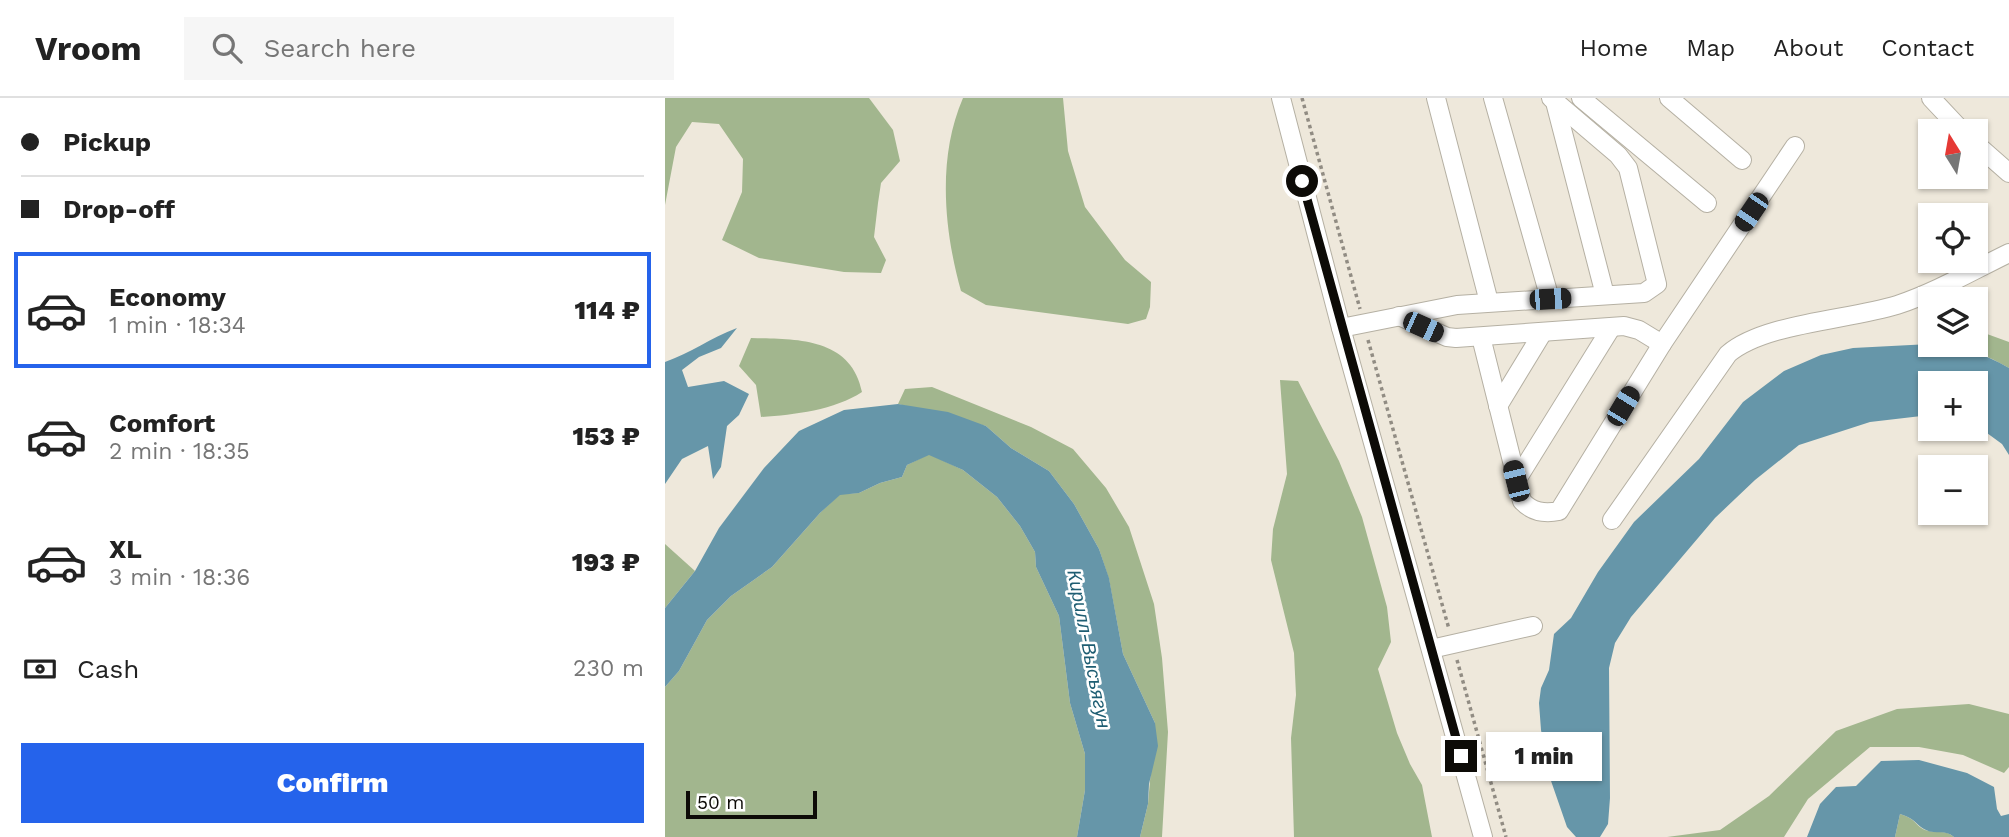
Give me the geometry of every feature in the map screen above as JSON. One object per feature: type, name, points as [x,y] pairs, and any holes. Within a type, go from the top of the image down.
[{"type":"street","points":[[1282,98],[1341,328],[1483,837]]},
{"type":"street","points":[[1436,98],[1489,302]]},
{"type":"street","points":[[1493,98],[1550,299]]},
{"type":"street","points":[[1581,98],[1707,203]]},
{"type":"street","points":[[1669,98],[1742,159]]},
{"type":"street","points":[[1930,98],[1950,119]]},
{"type":"street","points":[[1341,328],[1489,302],[1644,293],[1657,284],[1628,168],[1618,155],[1553,100]]},
{"type":"street","points":[[1553,100],[1605,295]]},
{"type":"street","points":[[1481,337],[1522,501],[1531,510],[1552,513],[1559,511],[1662,344],[1795,146]]},
{"type":"street","points":[[1988,155],[2009,173]]},
{"type":"street","points":[[1612,520],[1728,354],[1738,345],[1765,335],[1896,305],[2009,253]]},
{"type":"street","points":[[1399,316],[1447,337],[1481,337],[1624,326],[1639,330],[1662,344]]},
{"type":"street","points":[[1516,481],[1611,328]]},
{"type":"street","points":[[1497,406],[1543,332]]},
{"type":"street","points":[[1431,649],[1533,626]]},
{"type":"path","points":[[1303,98],[1506,837]]},
{"type":"green space","points":[[665,98],[869,98],[893,130],[900,161],[881,183],[874,237],[886,260],[881,273],[844,272],[759,258],[722,240],[742,192],[743,159],[719,124],[692,122],[676,147],[665,205]]},
{"type":"green space","points":[[963,98],[1063,98],[1068,151],[1085,207],[1125,260],[1151,282],[1150,307],[1146,319],[1128,324],[986,305],[961,291],[950,244],[946,169],[949,145]]},
{"type":"green space","points":[[1988,334],[2009,342],[2009,368],[1987,357]]},
{"type":"green space","points":[[751,338],[803,341],[834,351],[846,360],[856,374],[862,392],[827,407],[761,417],[756,385],[739,366]]},
{"type":"green space","points":[[1280,380],[1298,381],[1339,461],[1362,517],[1387,607],[1391,642],[1378,669],[1397,733],[1422,785],[1432,837],[1294,837],[1291,738],[1296,695],[1294,653],[1271,560],[1273,529],[1287,474]]},
{"type":"green space","points":[[932,387],[1031,427],[1073,449],[1106,488],[1129,527],[1154,604],[1162,658],[1168,732],[1162,837],[1140,837],[1148,804],[1155,723],[1123,654],[1109,579],[1099,549],[1074,504],[1049,471],[1011,448],[986,426],[898,404],[905,389]]},
{"type":"green space","points":[[929,454],[963,470],[997,497],[1020,526],[1035,552],[1036,567],[1059,616],[1070,703],[1085,754],[1085,790],[1077,837],[665,837],[665,687],[679,671],[707,620],[731,596],[772,567],[840,494],[859,493],[902,477],[907,465]]},
{"type":"green space","points":[[665,544],[695,571],[665,608]]},
{"type":"green space","points":[[1969,704],[2009,714],[2009,767],[2004,773],[1963,755],[1919,747],[1870,747],[1808,799],[1784,837],[1667,837],[1720,830],[1769,796],[1836,731],[1897,709]]},
{"type":"green space","points":[[1900,814],[1925,830],[1947,833],[1954,837],[1895,837]]},
{"type":"water","points":[[737,328],[721,348],[699,357],[682,370],[688,387],[724,381],[749,394],[739,415],[727,426],[721,467],[713,479],[708,446],[682,459],[665,484],[665,362]]},
{"type":"water","points":[[1918,345],[1918,357],[1987,357],[2009,368],[2009,455],[2002,444],[1988,434],[1988,371],[1918,371],[1918,416],[1870,422],[1799,445],[1755,480],[1715,518],[1631,617],[1615,643],[1609,668],[1608,824],[1600,837],[1576,837],[1567,827],[1550,778],[1541,730],[1541,688],[1549,670],[1554,634],[1571,618],[1598,572],[1634,522],[1699,459],[1743,402],[1784,371],[1821,355],[1853,348]]},
{"type":"water","name":"Кирилл-Высъягун","points":[[898,404],[948,412],[986,426],[1011,448],[1049,471],[1074,504],[1099,549],[1109,578],[1123,654],[1155,723],[1158,746],[1140,837],[1077,837],[1085,790],[1085,754],[1070,703],[1059,616],[1036,567],[1035,552],[1020,526],[997,497],[963,470],[929,455],[907,465],[902,477],[859,493],[840,495],[820,513],[772,567],[731,596],[707,620],[679,671],[665,687],[665,608],[695,571],[719,528],[764,468],[799,431],[844,410]]},
{"type":"water","points":[[1919,760],[1967,773],[1994,787],[1997,809],[2001,816],[2009,814],[2009,837],[1954,837],[1947,833],[1926,830],[1900,814],[1895,837],[1807,837],[1820,804],[1836,787],[1856,786],[1881,761]]},
{"type":"route","points":[[1302,181],[1461,756]]}]
